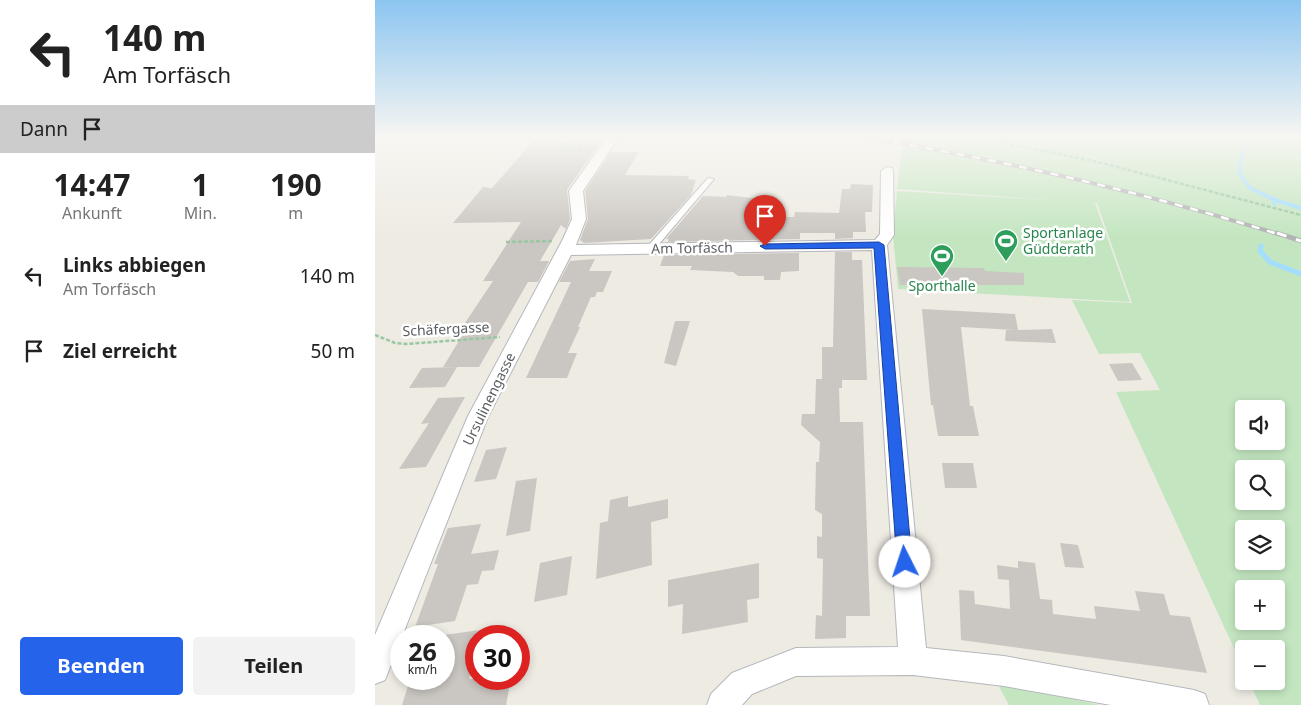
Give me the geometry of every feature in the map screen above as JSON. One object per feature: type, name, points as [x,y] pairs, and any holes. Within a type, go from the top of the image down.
[{"type":"street","name":"Ursulinengasse","points":[[375,670],[478,416],[568,245],[579,219],[576,191],[591,170]]},
{"type":"street","points":[[887,171],[887,235],[879,245],[913,662]]},
{"type":"street","name":"Am Torfäsch","points":[[568,245],[651,248],[879,245]]},
{"type":"street","points":[[721,705],[742,683],[796,662],[913,662],[1003,671],[1194,705]]},
{"type":"lane","points":[[651,248],[710,179]]},
{"type":"path","points":[[1128,170],[1301,215]]},
{"type":"path","points":[[506,242],[568,245]]},
{"type":"path","name":"Schäfergasse","points":[[375,335],[395,343],[407,344],[520,336]]},
{"type":"green space","points":[[899,170],[1301,170],[1301,705],[1260,705],[1253,690],[1285,690],[1285,640],[1235,640],[1235,650],[1116,392],[1160,390],[1140,353],[1099,354],[1072,300],[1132,303],[1097,203],[1095,203],[1130,302],[898,289],[893,235],[897,191],[1047,200],[897,189]]},
{"type":"green space","points":[[997,683],[1100,705],[1009,705]]},
{"type":"building","points":[[508,170],[581,170],[567,190],[570,219],[566,229],[561,225],[540,261],[549,261],[538,282],[528,282],[479,367],[443,367],[468,326],[463,326],[493,281],[483,281],[521,222],[453,223],[483,187],[492,188]]},
{"type":"building","points":[[599,170],[628,170],[625,175],[689,176],[688,179],[696,180],[691,195],[651,239],[584,243],[580,240],[588,219],[585,191]]},
{"type":"building","points":[[851,184],[873,185],[872,212],[865,212],[866,232],[853,232],[853,238],[835,239],[835,233],[800,233],[800,239],[668,242],[669,239],[666,239],[703,196],[726,197],[727,195],[768,200],[759,217],[794,217],[795,212],[839,213],[842,189],[850,189]]},
{"type":"building","points":[[835,252],[852,252],[852,260],[862,260],[867,380],[842,380],[842,388],[839,388],[840,422],[863,422],[870,616],[846,616],[846,638],[815,639],[816,615],[822,616],[823,559],[817,558],[817,536],[822,537],[822,514],[815,510],[816,462],[819,462],[820,442],[801,425],[802,414],[815,414],[816,379],[822,379],[822,347],[833,347]]},
{"type":"building","points":[[799,253],[799,271],[781,272],[780,280],[764,280],[764,276],[738,276],[733,272],[690,270],[692,266],[660,266],[664,255]]},
{"type":"building","points":[[595,259],[589,271],[612,271],[603,292],[597,292],[595,297],[591,297],[578,327],[580,327],[568,353],[577,353],[567,378],[526,378],[571,282],[559,282],[570,261]]},
{"type":"building","name":"Sporthalle","points":[[897,267],[984,268],[985,271],[1024,273],[1024,285],[900,285]]},
{"type":"building","points":[[922,309],[1015,314],[1018,330],[1052,329],[1056,343],[1005,341],[1006,330],[1015,330],[961,327],[970,406],[973,406],[979,436],[938,436],[933,405],[931,405]]},
{"type":"building","points":[[675,321],[690,321],[676,366],[664,363]]},
{"type":"building","points":[[1132,363],[1142,380],[1118,381],[1109,364]]},
{"type":"building","points":[[457,367],[445,387],[409,388],[422,368]]},
{"type":"building","points":[[465,397],[426,467],[399,469],[429,423],[421,424],[438,398]]},
{"type":"building","points":[[507,447],[496,479],[474,482],[486,450]]},
{"type":"building","points":[[942,463],[973,463],[977,488],[945,488]]},
{"type":"building","points":[[537,478],[530,531],[506,536],[516,481]]},
{"type":"building","points":[[628,496],[628,507],[668,499],[668,518],[651,522],[652,565],[596,579],[600,523],[608,521],[610,500]]},
{"type":"building","points":[[481,524],[471,554],[499,550],[494,570],[482,571],[478,584],[467,585],[455,621],[416,625],[438,564],[434,564],[448,528]]},
{"type":"building","points":[[1060,543],[1078,545],[1084,568],[1065,567]]},
{"type":"building","points":[[572,556],[567,595],[534,602],[540,563]]},
{"type":"building","points":[[1018,561],[1035,563],[1040,599],[1052,600],[1053,614],[1096,619],[1094,606],[1140,611],[1135,591],[1164,594],[1170,615],[1190,617],[1207,673],[961,640],[959,590],[974,591],[975,604],[1010,609],[1009,580],[998,579],[997,565],[1018,568]]},
{"type":"building","points":[[759,563],[759,598],[747,600],[748,622],[682,634],[683,604],[668,607],[668,580]]},
{"type":"building","points":[[465,632],[465,690],[509,690],[506,705],[402,705],[407,690],[455,690],[455,633]]},
{"type":"waterway","points":[[1239,170],[1250,188],[1275,200]]},
{"type":"waterway","points":[[1274,204],[1275,200]]},
{"type":"waterway","points":[[1275,200],[1301,208]]},
{"type":"waterway","points":[[1261,246],[1260,251],[1270,262],[1301,274]]},
{"type":"railway","points":[[1035,170],[1125,191],[1281,235]]},
{"type":"railway","points":[[1277,233],[1301,241]]},
{"type":"place","name":"Sportanlage Güdderath","points":[[1006,262]]},
{"type":"place","name":"Sporthalle","points":[[942,277]]},
{"type":"route","points":[[765,246],[879,245],[905,562]]}]
